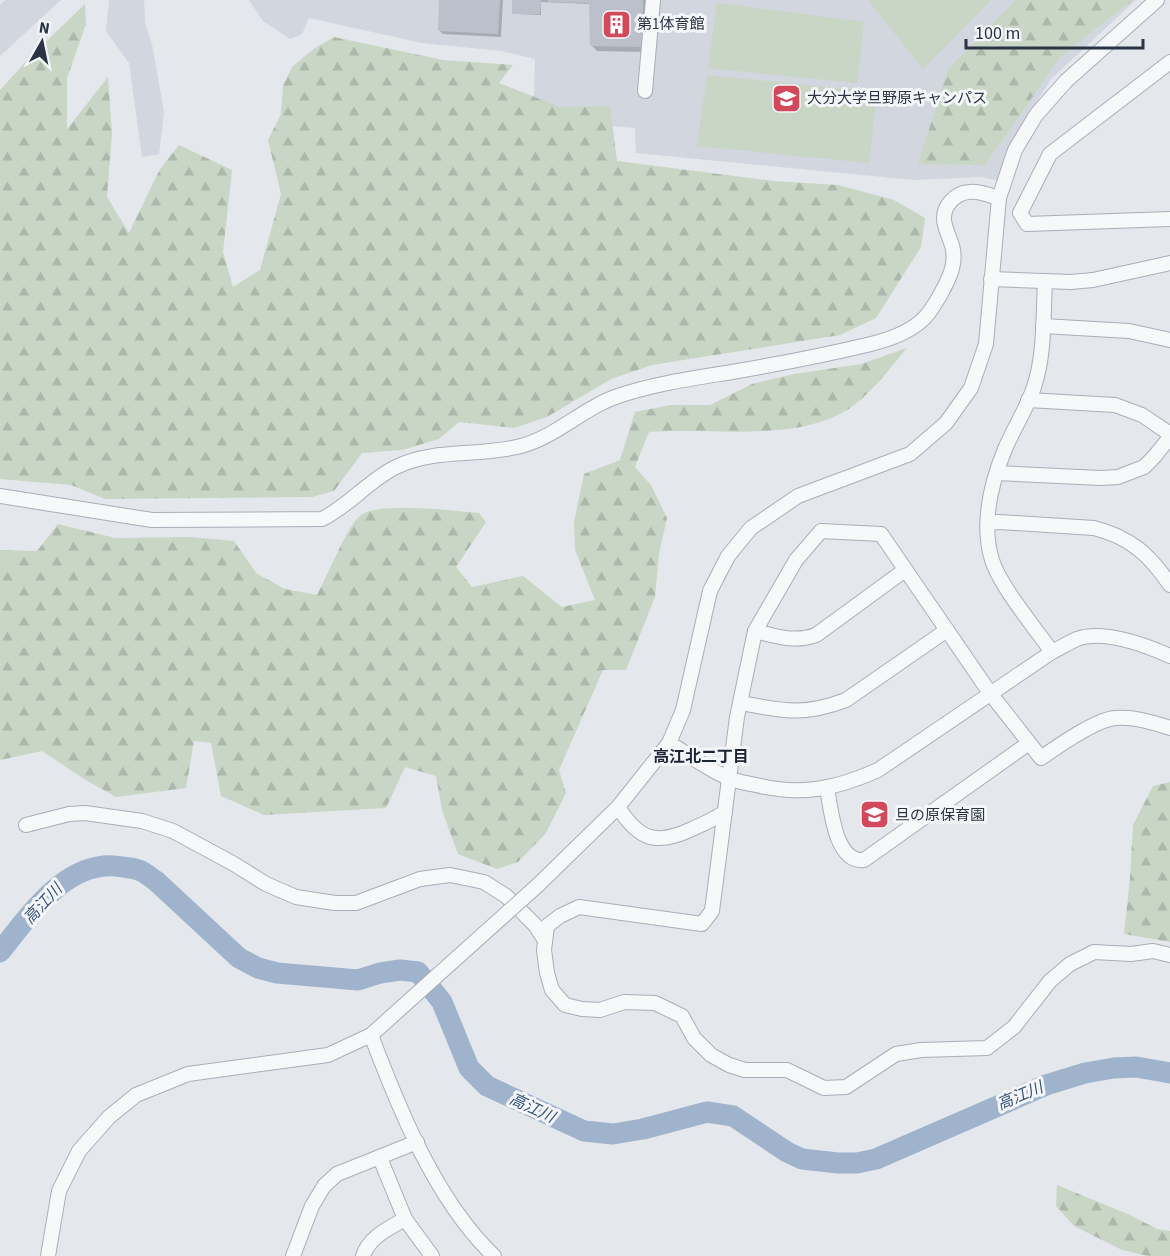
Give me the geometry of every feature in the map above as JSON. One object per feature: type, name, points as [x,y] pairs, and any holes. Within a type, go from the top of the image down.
[{"type":"street","points":[[645,91],[653,0]]},
{"type":"street","points":[[48,1256],[59,1191],[79,1151],[110,1117],[136,1095],[188,1074],[328,1055],[371,1035],[538,885],[618,807],[669,742],[683,710],[711,591],[728,556],[751,528],[798,496],[910,454],[946,423],[971,388],[986,344],[999,198],[1015,150],[1036,115],[1066,81],[1157,0]]},
{"type":"street","points":[[1170,62],[1050,154],[1020,213],[1027,224],[1170,219]]},
{"type":"street","points":[[0,496],[152,520],[322,519],[337,512],[396,467],[427,457],[517,447],[540,440],[618,396],[652,386],[816,357],[888,340],[921,322],[948,280],[953,265],[954,248],[944,220],[950,202],[957,196],[968,192],[999,198]]},
{"type":"street","points":[[991,279],[1045,282],[1093,280],[1170,263]]},
{"type":"street","points":[[1045,282],[1043,326],[1034,386],[997,473],[989,503],[988,542],[1000,578],[1052,652]]},
{"type":"street","points":[[1043,326],[1129,331],[1170,340]]},
{"type":"street","points":[[997,473],[1118,477],[1144,466],[1170,436],[1142,415],[1115,405],[1028,400]]},
{"type":"street","points":[[988,523],[1094,528],[1106,531],[1143,551],[1160,569],[1170,585]]},
{"type":"street","points":[[1170,728],[1148,721],[1113,718],[1076,734],[1041,758],[990,693],[881,534],[821,531],[796,560],[756,631],[737,717],[712,911],[702,924],[579,907],[560,916],[547,926],[544,939],[547,973],[552,990],[565,1005],[600,1010],[624,1002],[655,1003],[682,1016],[694,1038],[711,1055],[729,1065],[745,1070],[788,1070],[824,1088],[846,1087],[896,1054],[921,1050],[987,1048],[1014,1027],[1050,981],[1070,964],[1094,952],[1131,954],[1153,951],[1170,955]]},
{"type":"street","points":[[756,631],[792,639],[806,639],[816,635],[905,570]]},
{"type":"street","points":[[741,703],[792,712],[828,707],[846,700],[947,630]]},
{"type":"street","points":[[669,742],[730,779],[773,789],[800,792],[827,788],[857,780],[878,770],[1052,652],[1079,638],[1104,637],[1143,644],[1170,656]]},
{"type":"street","points":[[827,788],[834,825],[842,849],[847,856],[856,861],[864,860],[1029,743]]},
{"type":"street","points":[[618,807],[626,819],[646,836],[659,840],[678,835],[725,812]]},
{"type":"street","points":[[26,825],[61,816],[85,813],[142,820],[173,831],[266,884],[296,897],[335,903],[356,903],[420,879],[450,875],[484,882],[506,896],[535,925],[544,939]]},
{"type":"street","points":[[371,1035],[417,1142],[457,1213],[476,1239],[495,1256]]},
{"type":"street","points":[[293,1256],[312,1206],[324,1186],[337,1174],[417,1142]]},
{"type":"street","points":[[380,1158],[405,1219],[432,1256]]},
{"type":"street","points":[[363,1256],[364,1251],[377,1235],[405,1219]]},
{"type":"shaded area","points":[[5,0],[61,0],[0,56],[0,5]]},
{"type":"shaded area","points":[[109,0],[144,0],[145,23],[152,44],[164,112],[159,154],[142,157],[129,63],[106,31]]},
{"type":"shaded area","name":"大分大学旦野原キャンパス","points":[[249,0],[1136,0],[1051,79],[1027,117],[997,180],[980,177],[914,180],[636,153],[635,128],[533,119],[535,59],[502,51],[422,43],[309,18],[302,34],[290,39],[263,21]]},
{"type":"green space","points":[[868,0],[991,0],[923,69]]},
{"type":"green space","points":[[1016,0],[1133,0],[1061,56],[985,165],[918,164],[948,69]]},
{"type":"green space","points":[[717,3],[864,22],[857,83],[708,68]]},
{"type":"green space","points":[[85,4],[86,24],[67,78],[67,129],[108,77],[112,133],[107,197],[129,233],[160,169],[179,145],[232,170],[223,252],[233,287],[260,270],[281,194],[268,140],[281,114],[283,86],[292,67],[315,48],[334,37],[443,60],[513,65],[499,83],[560,107],[610,106],[617,161],[773,181],[838,185],[894,200],[925,218],[921,247],[876,318],[840,335],[652,365],[611,379],[547,417],[514,428],[459,422],[439,439],[402,450],[362,453],[334,491],[312,497],[105,499],[71,485],[0,479],[0,90],[31,56]]},
{"type":"green space","points":[[707,75],[877,92],[869,163],[697,146]]},
{"type":"green space","points":[[907,348],[861,400],[832,418],[782,430],[649,432],[635,467],[651,485],[667,518],[659,554],[655,597],[626,670],[603,670],[559,770],[566,793],[546,833],[518,862],[497,869],[458,854],[442,810],[436,776],[405,767],[386,808],[264,815],[221,796],[211,743],[194,741],[186,788],[116,797],[42,751],[0,760],[0,550],[37,551],[58,524],[115,538],[191,537],[234,541],[256,573],[285,589],[317,595],[350,529],[361,515],[384,508],[436,509],[479,513],[486,522],[456,567],[472,587],[523,576],[562,607],[595,600],[575,550],[574,522],[584,474],[620,460],[635,412],[670,405],[710,405],[752,384],[794,374],[861,364]]},
{"type":"green space","points":[[1170,782],[1170,942],[1124,934],[1133,825],[1153,786]]},
{"type":"green space","points":[[1057,1185],[1130,1215],[1157,1229],[1170,1231],[1170,1256],[1148,1256],[1122,1250],[1074,1226],[1056,1206]]},
{"type":"building","points":[[439,0],[500,0],[498,34],[438,31]]},
{"type":"building","points":[[512,0],[541,0],[540,14],[512,14]]},
{"type":"building","name":"第1体育館","points":[[548,0],[643,0],[642,47],[590,46],[589,3],[548,2]]},
{"type":"waterway","name":"高江川","points":[[0,952],[37,906],[68,880],[85,871],[103,866],[137,869],[156,881],[239,958],[258,968],[277,973],[358,980],[400,970],[418,972],[442,1002],[469,1068],[487,1086],[584,1131],[613,1134],[643,1129],[707,1112],[733,1116],[787,1152],[802,1159],[838,1163],[857,1163],[876,1159],[1046,1085],[1085,1073],[1136,1067],[1170,1073]]},
{"type":"place","name":"第1体育館","points":[[616,24]]},
{"type":"place","name":"大分大学旦野原キャンパス","points":[[786,98]]},
{"type":"place","name":"旦の原保育園","points":[[874,815]]},
{"type":"district","name":"高江北二丁目","points":[[701,757]]}]
